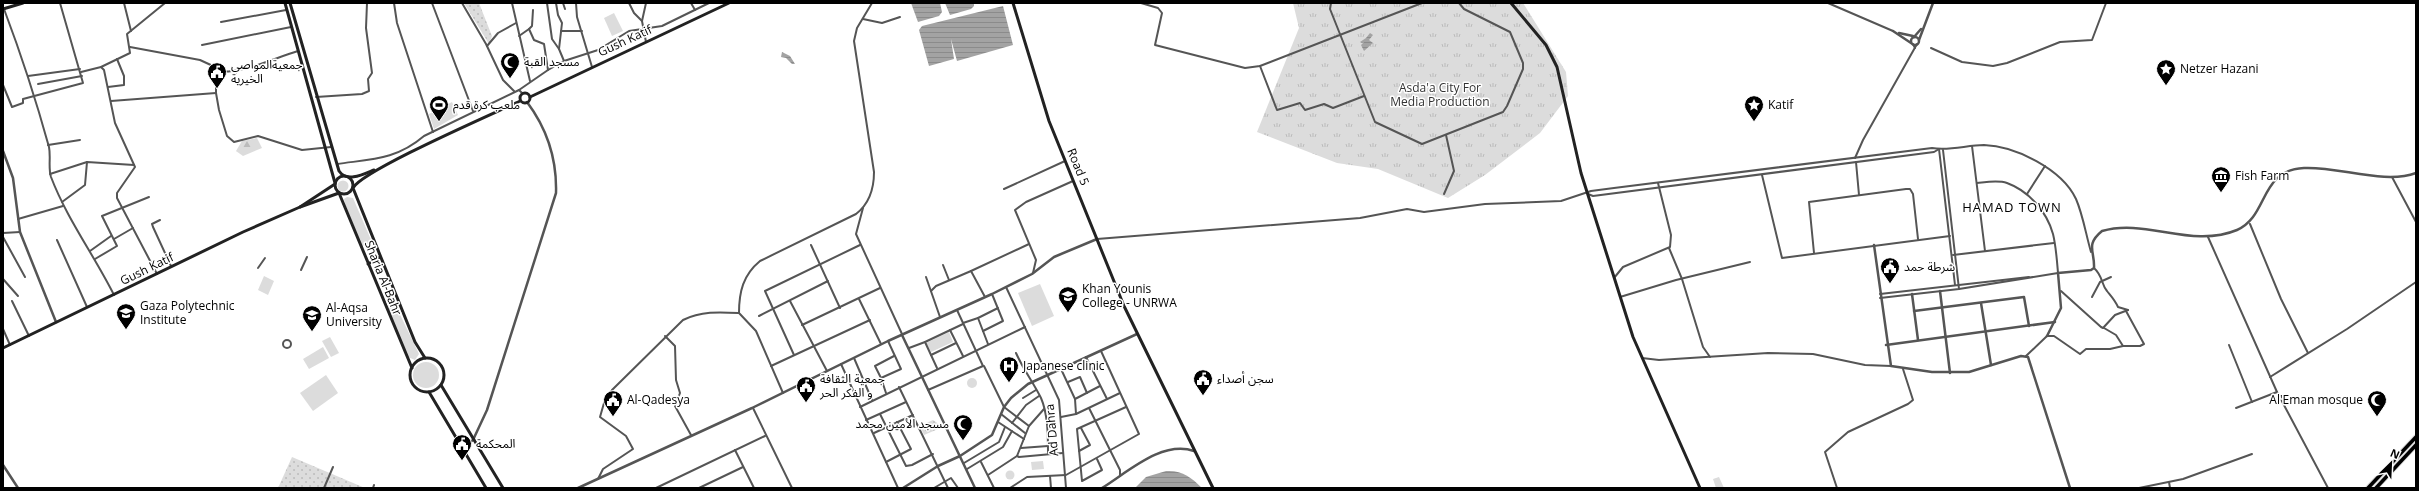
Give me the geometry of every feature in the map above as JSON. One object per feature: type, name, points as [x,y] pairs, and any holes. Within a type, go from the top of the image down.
[{"type":"highway","points":[[2368,488],[2394,458],[2416,437]]},
{"type":"highway","points":[[2376,488],[2416,445]]},
{"type":"highway","points":[[2394,458],[2395,462],[2399,463]]},
{"type":"main road","points":[[4,9],[23,3]]},
{"type":"main road","points":[[284,3],[339,193],[347,194],[360,180],[386,166],[520,101],[527,102],[530,97],[527,93],[522,93],[519,97],[520,101]]},
{"type":"main road","points":[[290,3],[336,165],[340,174],[351,180],[353,188]]},
{"type":"main road","name":"Gush Katif","points":[[530,97],[728,3]]},
{"type":"main road","name":"Road 5","points":[[1013,3],[1037,84],[1065,161],[1137,334],[1195,451]]},
{"type":"main road","points":[[1511,3],[1546,45],[1556,64],[1587,194],[1620,297],[1642,358],[1700,488]]},
{"type":"main road","points":[[335,183],[340,177],[358,176],[386,166]]},
{"type":"main road","name":"Gush Katif","points":[[300,207],[335,183]]},
{"type":"main road","name":"Sharia Al-Bahr","points":[[353,188],[414,342],[425,358]]},
{"type":"main road","name":"Gush Katif","points":[[3,348],[300,207],[339,193]]},
{"type":"main road","name":"Sharia Al-Bahr","points":[[339,193],[412,368]]},
{"type":"main road","points":[[368,264],[380,257]]},
{"type":"main road","points":[[429,392],[441,385],[444,374],[442,368],[435,361],[425,358],[419,360],[412,368],[410,378],[415,387],[429,392],[486,488]]},
{"type":"main road","points":[[441,385],[503,488]]},
{"type":"main road","points":[[1195,451],[1213,488]]},
{"type":"street","points":[[3,86],[12,107],[23,103],[23,99],[81,84],[81,72],[60,3]]},
{"type":"street","points":[[124,3],[131,31]]},
{"type":"street","points":[[81,72],[101,67],[130,53],[127,36],[165,3]]},
{"type":"street","points":[[316,97],[362,94],[369,91],[368,79],[372,73],[366,28],[367,3]]},
{"type":"street","points":[[394,3],[396,23],[433,132]]},
{"type":"street","points":[[432,3],[473,111]]},
{"type":"street","points":[[462,3],[487,46],[503,80],[514,91]]},
{"type":"street","points":[[512,3],[530,80]]},
{"type":"street","points":[[547,3],[552,39],[559,49],[564,61]]},
{"type":"street","points":[[556,3],[558,15],[562,23],[559,49]]},
{"type":"street","points":[[563,3],[565,8]]},
{"type":"street","points":[[576,3],[577,17],[592,67]]},
{"type":"street","points":[[629,3],[634,13],[642,21]]},
{"type":"street","points":[[646,3],[642,21],[642,28],[646,42]]},
{"type":"street","points":[[691,3],[695,10]]},
{"type":"street","points":[[336,165],[392,156],[473,111],[514,91],[520,90],[530,80],[564,61],[598,50],[628,31],[662,26],[709,3]]},
{"type":"street","points":[[872,3],[862,19],[855,35],[854,47],[874,177],[871,193],[864,207],[856,234],[902,335],[976,488]]},
{"type":"street","points":[[1141,3],[1158,8],[1162,13],[1155,45],[1245,68],[1260,66],[1422,3]]},
{"type":"street","points":[[1331,3],[1330,9],[1364,96],[1377,124],[1422,144],[1504,110],[1524,66],[1510,32],[1464,9],[1459,3]]},
{"type":"street","points":[[1828,3],[1893,31],[1919,40]]},
{"type":"street","points":[[1859,195],[1856,158],[1863,140],[1919,40],[1922,27],[1933,3]]},
{"type":"street","points":[[1931,48],[1973,64],[1993,66],[2007,63],[2060,42],[2092,40],[2106,3]]},
{"type":"street","points":[[4,9],[28,76],[48,145],[50,174],[64,206],[96,259],[114,295]]},
{"type":"street","points":[[221,22],[286,10]]},
{"type":"street","points":[[519,36],[532,26],[533,10]]},
{"type":"street","points":[[862,19],[882,22],[900,18]]},
{"type":"street","points":[[487,46],[498,33],[516,23]]},
{"type":"street","points":[[1912,44],[1911,39],[1922,27]]},
{"type":"street","points":[[202,45],[291,28]]},
{"type":"street","points":[[529,29],[534,40],[544,44],[548,70]]},
{"type":"street","points":[[561,31],[582,31]]},
{"type":"street","points":[[1893,31],[1912,44],[1915,48]]},
{"type":"street","points":[[1912,44],[1917,44]]},
{"type":"street","points":[[130,47],[209,63],[216,71],[216,93],[227,136],[234,142],[258,136],[302,150],[331,147]]},
{"type":"street","points":[[216,71],[238,70],[298,51]]},
{"type":"street","points":[[108,86],[124,85],[124,76],[117,58]]},
{"type":"street","points":[[1260,66],[1277,110],[1300,104],[1305,110],[1324,104],[1333,108],[1364,96]]},
{"type":"street","points":[[101,67],[104,70],[118,132],[134,165],[132,174],[116,195],[157,274]]},
{"type":"street","points":[[28,76],[80,69]]},
{"type":"street","points":[[38,84],[82,76]]},
{"type":"street","points":[[111,101],[216,93]]},
{"type":"street","points":[[462,448],[473,440],[501,370],[556,193],[556,174],[551,148],[544,127],[527,102]]},
{"type":"street","points":[[1444,194],[1454,171],[1446,135]]},
{"type":"street","points":[[48,145],[80,140]]},
{"type":"street","points":[[1972,146],[1985,251]]},
{"type":"street","points":[[578,488],[598,480],[691,435],[753,408],[881,344],[992,294],[1032,274],[1054,257],[1097,239],[1360,218],[1407,209],[1424,212],[1485,204],[1554,201],[1591,192],[1932,148],[1943,150],[1972,146],[2001,147],[2026,155],[2045,166],[2055,174],[2076,198],[2094,268],[2103,279],[2106,290],[2112,296],[2118,307],[2128,310],[2126,311],[2144,344],[2140,346],[2123,346],[2110,349],[2086,349],[2080,354],[2054,336],[2047,336]]},
{"type":"street","points":[[1587,194],[1593,196],[1934,152],[1938,149]]},
{"type":"street","points":[[1938,149],[1953,255],[1956,289]]},
{"type":"street","points":[[1943,150],[1959,289]]},
{"type":"street","points":[[3,151],[13,178],[20,232],[56,322]]},
{"type":"street","points":[[1004,189],[1065,161]]},
{"type":"street","points":[[50,174],[87,162],[134,165]]},
{"type":"street","points":[[62,202],[85,185],[87,162]]},
{"type":"street","points":[[2027,194],[2045,166]]},
{"type":"street","points":[[2091,252],[2092,244],[2098,235],[2115,227],[2136,227],[2162,233],[2208,236],[2224,235],[2250,224],[2269,187],[2289,171],[2304,168],[2391,176],[2416,173]]},
{"type":"street","points":[[1762,174],[1782,258],[1950,236]]},
{"type":"street","points":[[2391,176],[2416,222]]},
{"type":"street","points":[[1032,274],[1036,260],[1015,210],[1026,202],[1073,180]]},
{"type":"street","points":[[1642,358],[1660,360],[1768,353],[1813,354],[1865,365],[1891,366],[1903,369],[1950,373],[1969,372],[2026,356],[2047,336],[2055,322],[2060,308],[2061,290],[2054,243],[2047,217],[2027,194],[2007,183],[1995,181],[1977,183]]},
{"type":"street","points":[[1658,183],[1671,235],[1669,248],[1682,279],[1703,347],[1710,357]]},
{"type":"street","points":[[1814,253],[1809,202],[1859,195],[1910,189],[1918,239]]},
{"type":"street","points":[[96,259],[117,246],[102,216],[149,197]]},
{"type":"street","points":[[18,219],[64,206]]},
{"type":"street","points":[[739,313],[742,285],[748,272],[756,264],[768,255],[809,238],[850,218],[864,207]]},
{"type":"street","points":[[160,220],[152,224],[172,267]]},
{"type":"street","points":[[2250,224],[2273,282],[2308,353]]},
{"type":"street","points":[[114,239],[133,228]]},
{"type":"street","points":[[3,233],[20,232]]},
{"type":"street","points":[[90,251],[111,236]]},
{"type":"street","points":[[2208,236],[2277,392],[2328,488]]},
{"type":"street","points":[[3,237],[25,277]]},
{"type":"street","points":[[57,240],[87,307]]},
{"type":"street","points":[[1953,255],[2054,243]]},
{"type":"street","points":[[931,292],[936,286],[1029,244]]},
{"type":"street","points":[[794,355],[765,291],[860,245]]},
{"type":"street","points":[[1874,245],[1886,345],[1891,366]]},
{"type":"street","points":[[811,246],[840,308]]},
{"type":"street","points":[[1614,279],[1616,272],[1623,267],[1669,248]]},
{"type":"street","points":[[301,270],[307,256]]},
{"type":"street","points":[[258,268],[265,258]]},
{"type":"street","points":[[1620,297],[1682,279],[1750,262]]},
{"type":"street","points":[[943,265],[949,280]]},
{"type":"street","points":[[1880,296],[1959,285],[2091,270],[2094,268]]},
{"type":"street","points":[[971,271],[985,297]]},
{"type":"street","points":[[1880,296],[1959,289],[2058,274]]},
{"type":"street","points":[[926,278],[940,318]]},
{"type":"street","points":[[2103,279],[2111,278]]},
{"type":"street","points":[[3,279],[18,296]]},
{"type":"street","points":[[2092,297],[2103,279]]},
{"type":"street","points":[[760,316],[828,281]]},
{"type":"street","points":[[2270,377],[2347,329],[2416,282]]},
{"type":"street","name":"Ad Dahra","points":[[1006,287],[1059,400],[1066,488]]},
{"type":"street","points":[[802,325],[880,288]]},
{"type":"street","points":[[2061,290],[2104,328],[2116,336],[2123,346]]},
{"type":"street","points":[[1940,291],[1947,337],[1950,373]]},
{"type":"street","points":[[983,331],[1003,320],[992,294]]},
{"type":"street","points":[[1912,294],[1918,340]]},
{"type":"street","points":[[1914,311],[2024,297],[2029,326]]},
{"type":"street","points":[[859,299],[881,344]]},
{"type":"street","points":[[790,300],[813,347],[827,371]]},
{"type":"street","points":[[12,301],[29,336]]},
{"type":"street","points":[[1981,303],[1991,366]]},
{"type":"street","points":[[909,348],[998,308]]},
{"type":"street","points":[[958,310],[983,366],[1004,407],[1029,426]]},
{"type":"street","points":[[2104,328],[2115,315],[2126,311]]},
{"type":"street","points":[[598,480],[603,469],[633,448],[626,436],[600,417],[604,404],[612,390],[665,336],[683,320],[693,315],[712,312],[739,313],[756,331],[783,392]]},
{"type":"street","points":[[978,318],[988,344]]},
{"type":"street","points":[[772,366],[870,320]]},
{"type":"street","points":[[1886,345],[2055,322]]},
{"type":"street","points":[[860,407],[922,375],[1025,326]]},
{"type":"street","points":[[3,330],[10,345]]},
{"type":"street","points":[[950,330],[963,356]]},
{"type":"street","points":[[903,488],[938,466],[960,456],[992,435],[1004,407],[1011,398],[1032,382],[1137,334]]},
{"type":"street","points":[[665,336],[675,346],[676,380],[680,393],[675,406],[691,435]]},
{"type":"street","points":[[286,340],[291,344],[286,348],[282,344],[286,340]]},
{"type":"street","points":[[881,378],[901,369],[888,341]]},
{"type":"street","points":[[925,342],[937,368]]},
{"type":"street","points":[[931,355],[956,343]]},
{"type":"street","points":[[2229,345],[2252,402]]},
{"type":"street","points":[[1010,488],[1027,477],[1066,475],[1082,468],[1139,434],[1101,350]]},
{"type":"street","points":[[1016,353],[1025,374],[1032,382],[1044,409],[1048,453]]},
{"type":"street","points":[[886,393],[875,366],[894,356]]},
{"type":"street","points":[[2026,356],[2029,361],[2070,488]]},
{"type":"street","points":[[1086,357],[1107,400]]},
{"type":"street","points":[[854,358],[872,400]]},
{"type":"street","points":[[841,364],[898,488]]},
{"type":"street","points":[[928,390],[983,366]]},
{"type":"street","points":[[1061,369],[1075,399],[1076,414]]},
{"type":"street","points":[[1837,488],[1825,452],[1848,432],[1908,404],[1913,400],[1903,369]]},
{"type":"street","points":[[1068,382],[1080,377],[1087,393]]},
{"type":"street","points":[[1075,399],[1100,386]]},
{"type":"street","points":[[899,387],[933,454],[944,482],[948,488]]},
{"type":"street","points":[[1023,398],[1036,390]]},
{"type":"street","points":[[2236,408],[2277,392]]},
{"type":"street","points":[[1061,417],[1076,414],[1120,393]]},
{"type":"street","points":[[1012,423],[1028,404],[1039,396]]},
{"type":"street","points":[[866,420],[906,402]]},
{"type":"street","points":[[1097,459],[1102,470],[1082,481],[1082,468],[1077,429],[1126,407]]},
{"type":"street","points":[[753,408],[792,488]]},
{"type":"street","points":[[1089,408],[1120,470],[1120,477]]},
{"type":"street","points":[[988,475],[1017,456],[1029,426],[1044,409]]},
{"type":"street","points":[[880,414],[899,454],[908,467],[933,454]]},
{"type":"street","points":[[1001,414],[1025,433]]},
{"type":"street","points":[[873,433],[913,415]]},
{"type":"street","points":[[886,462],[899,454],[911,450],[897,422]]},
{"type":"street","points":[[998,422],[1024,439]]},
{"type":"street","points":[[964,463],[999,442],[1005,427]]},
{"type":"street","points":[[1079,451],[1090,445],[1082,428]]},
{"type":"street","points":[[967,469],[982,462],[1003,447],[1012,432]]},
{"type":"street","points":[[656,488],[765,436]]},
{"type":"street","points":[[1021,448],[1048,446]]},
{"type":"street","points":[[1102,488],[1171,448],[1184,448],[1195,451]]},
{"type":"street","points":[[735,450],[754,488]]},
{"type":"street","points":[[1017,456],[1019,458],[1048,453],[1063,453]]},
{"type":"street","points":[[2140,488],[2183,480],[2252,454]]},
{"type":"street","points":[[982,462],[994,488]]},
{"type":"street","points":[[3,464],[18,488]]},
{"type":"street","points":[[324,488],[333,467]]},
{"type":"street","points":[[699,488],[743,467]]},
{"type":"street","points":[[1050,476],[1050,488]]},
{"type":"street","points":[[934,488],[944,482],[954,479],[958,488]]},
{"type":"street","points":[[2169,482],[2170,488]]},
{"type":"green space","points":[[464,3],[479,3],[492,36],[489,44]]},
{"type":"green space","name":"Asda'a City For Media Production","points":[[1293,3],[1523,3],[1566,72],[1568,96],[1540,133],[1485,175],[1448,198],[1378,169],[1337,163],[1257,132],[1299,28]]},
{"type":"green space","points":[[614,13],[623,31],[612,36],[604,18]]},
{"type":"green space","name":"ملعب كرة قدم","points":[[452,102],[458,115],[434,129],[429,114]]},
{"type":"green space","points":[[257,138],[262,148],[243,156],[236,151],[242,141]]},
{"type":"green space","points":[[341,181],[345,181],[347,182],[347,190],[341,191],[338,188],[338,184]]},
{"type":"green space","points":[[347,197],[353,198],[372,242],[362,246],[345,204],[344,199]]},
{"type":"green space","points":[[264,276],[274,281],[268,295],[258,290]]},
{"type":"green space","points":[[1040,284],[1054,316],[1032,326],[1018,293]]},
{"type":"green space","points":[[394,302],[419,354],[415,360],[408,357],[387,307],[389,303]]},
{"type":"green space","points":[[949,332],[953,342],[931,352],[926,343]]},
{"type":"green space","points":[[330,337],[339,353],[331,357],[322,341]]},
{"type":"green space","points":[[323,347],[329,358],[309,369],[303,359]]},
{"type":"green space","points":[[426,362],[435,366],[439,375],[435,384],[426,388],[417,384],[413,375],[417,366]]},
{"type":"green space","points":[[326,375],[338,393],[313,411],[300,393]]},
{"type":"green space","points":[[970,378],[974,378],[976,379],[976,387],[970,388],[967,385],[967,381]]},
{"type":"green space","points":[[933,420],[943,427],[924,435],[920,426]]},
{"type":"green space","points":[[292,457],[365,488],[278,488]]},
{"type":"green space","points":[[1043,461],[1044,469],[1032,470],[1031,462]]},
{"type":"green space","points":[[1008,471],[1012,471],[1014,475],[1012,479],[1008,479],[1006,477],[1006,473]]},
{"type":"green space","points":[[1719,477],[1724,488],[1716,488],[1713,479]]},
{"type":"shaded area","points":[[911,3],[940,3],[942,12],[939,16],[918,22]]},
{"type":"shaded area","points":[[945,3],[974,3],[974,6],[971,9],[950,15]]},
{"type":"shaded area","points":[[1003,6],[1013,45],[957,61],[951,39],[954,59],[929,66],[919,30],[922,26]]},
{"type":"shaded area","points":[[1370,33],[1373,35],[1369,40],[1373,43],[1364,51],[1361,45],[1364,42],[1360,42]]},
{"type":"shaded area","points":[[782,52],[790,56],[795,64],[792,64],[786,58],[781,57]]},
{"type":"shaded area","points":[[1166,471],[1182,473],[1202,488],[1135,488],[1146,477]]},
{"type":"place","name":"مسجد القبة","points":[[510,79]]},
{"type":"place","name":"Netzer Hazani","points":[[2166,86]]},
{"type":"place","name":"جمعيةالمواصي الخيرية","points":[[217,89]]},
{"type":"place","name":"ملعب كرة قدم","points":[[439,122]]},
{"type":"place","name":"Katif","points":[[1754,122]]},
{"type":"place","name":"Fish Farm","points":[[2221,193]]},
{"type":"place","name":"شرطة حمد","points":[[1890,284]]},
{"type":"place","name":"Khan Younis College - UNRWA","points":[[1068,313]]},
{"type":"place","name":"Gaza Polytechnic Institute","points":[[126,330]]},
{"type":"place","name":"Al-Aqsa University","points":[[312,332]]},
{"type":"place","name":"Japanese clinic","points":[[1009,383]]},
{"type":"place","name":"سجن أصداء","points":[[1203,396]]},
{"type":"place","name":"جمعية الثقافة و الفكر الحر","points":[[806,403]]},
{"type":"place","name":"Al-Qadesya","points":[[613,417]]},
{"type":"place","name":"Al'Eman mosque","points":[[2377,417]]},
{"type":"place","name":"مسجد الأمين محمد","points":[[963,441]]},
{"type":"place","name":"المحكمة","points":[[462,461]]},
{"type":"district","name":"HAMAD TOWN","points":[[2012,207]]}]
